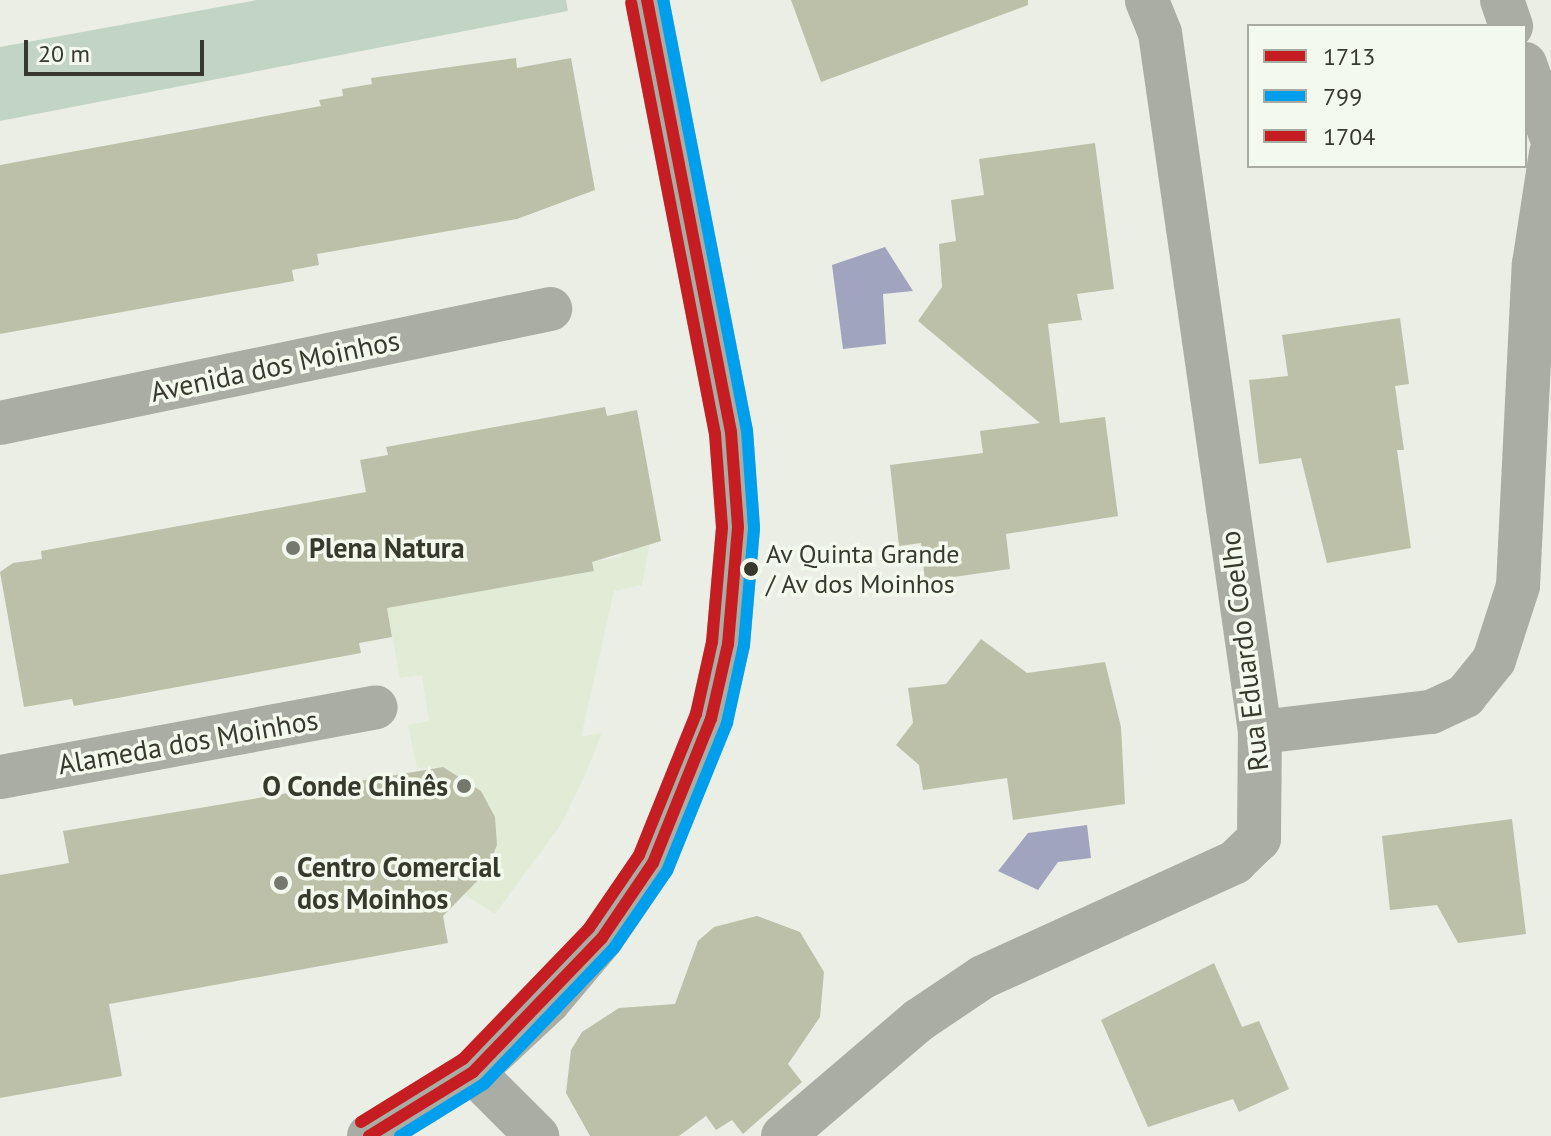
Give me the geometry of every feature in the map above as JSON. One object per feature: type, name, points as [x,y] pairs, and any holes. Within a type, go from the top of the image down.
[{"type":"street","points":[[369,1136],[473,1072],[548,1002],[653,863],[688,788],[728,644],[738,527],[731,432],[647,0]]},
{"type":"street","name":"Rua Eduardo Coelho","points":[[783,1136],[919,1020],[983,977],[1235,862],[1259,839],[1260,732],[1160,33],[1147,0]]},
{"type":"street","points":[[1502,0],[1510,24]]},
{"type":"street","points":[[1527,70],[1551,136]]},
{"type":"street","points":[[1260,732],[1431,712],[1465,696],[1494,660],[1518,586],[1534,264],[1551,153]]},
{"type":"street","name":"Avenida dos Moinhos","points":[[0,423],[550,309]]},
{"type":"street","name":"Alameda dos Moinhos","points":[[0,777],[376,707]]},
{"type":"street","points":[[473,1072],[537,1136]]},
{"type":"shaded area","points":[[257,0],[566,0],[568,11],[0,121],[0,47]]},
{"type":"shaded area","points":[[650,543],[642,585],[614,591],[581,737],[602,733],[584,777],[562,823],[495,914],[462,893],[487,871],[481,791],[443,767],[417,768],[408,725],[429,721],[422,675],[400,678],[384,592],[454,596],[594,571],[592,562],[622,557],[621,548]]},
{"type":"water","points":[[885,247],[913,291],[883,294],[886,344],[843,349],[832,265]]},
{"type":"water","points":[[1087,825],[1091,858],[1058,862],[1038,890],[998,871],[1028,833]]},
{"type":"building","points":[[791,0],[1028,0],[1028,5],[821,82]]},
{"type":"building","points":[[516,58],[517,68],[571,58],[595,190],[517,219],[317,254],[319,265],[292,270],[294,281],[0,334],[0,165],[321,106],[319,100],[343,96],[342,89],[372,84],[371,78]]},
{"type":"building","points":[[1095,143],[1114,289],[1077,294],[1082,320],[1048,324],[1060,423],[1105,417],[1118,516],[1006,534],[1010,569],[925,581],[921,543],[899,546],[890,465],[983,453],[980,431],[1040,423],[918,321],[942,287],[939,244],[956,241],[951,200],[984,195],[979,159]]},
{"type":"building","points":[[1400,318],[1409,384],[1395,386],[1404,450],[1397,450],[1411,548],[1327,563],[1301,458],[1259,464],[1249,380],[1288,376],[1282,335]]},
{"type":"building","points":[[605,407],[607,416],[637,410],[661,541],[592,562],[594,571],[387,608],[392,637],[359,643],[361,653],[74,706],[72,699],[24,707],[0,572],[13,563],[42,559],[41,551],[366,492],[360,460],[388,455],[386,447]]},
{"type":"building","points":[[981,639],[1027,673],[1105,662],[1121,727],[1125,804],[1013,820],[1007,778],[923,790],[919,765],[896,745],[913,723],[908,688],[946,684]]},
{"type":"building","name":"Centro Comercial dos Moinhos","points":[[443,767],[481,791],[495,817],[497,845],[487,871],[443,916],[448,943],[109,1004],[122,1076],[0,1098],[0,875],[69,863],[63,831]]},
{"type":"building","points":[[1512,819],[1526,934],[1458,943],[1437,905],[1390,910],[1382,836]]},
{"type":"building","points":[[757,916],[800,932],[824,972],[820,1017],[788,1064],[802,1082],[743,1134],[732,1120],[716,1130],[706,1116],[679,1136],[590,1136],[566,1093],[571,1050],[582,1032],[619,1008],[675,1004],[698,941],[714,927]]},
{"type":"building","points":[[1214,963],[1242,1027],[1259,1021],[1289,1089],[1239,1112],[1233,1099],[1148,1127],[1101,1020]]},
{"type":"transit line","name":"1713","points":[[369,1136],[473,1072],[602,938],[653,863],[711,719],[728,644],[738,527],[731,432],[647,0]]},
{"type":"transit line","name":"799","points":[[400,1136],[484,1084],[614,948],[667,871],[727,723],[744,645],[754,528],[747,431],[663,0]]},
{"type":"transit line","name":"1704","points":[[361,1122],[463,1059],[589,928],[639,855],[696,714],[712,642],[722,527],[715,434],[631,3]]},
{"type":"place","name":"Plena Natura","points":[[293,548]]},
{"type":"place","name":"Av Quinta Grande / Av dos Moinhos","points":[[751,569]]},
{"type":"place","name":"O Conde Chinês","points":[[464,786]]},
{"type":"place","name":"Centro Comercial dos Moinhos","points":[[281,883]]}]
